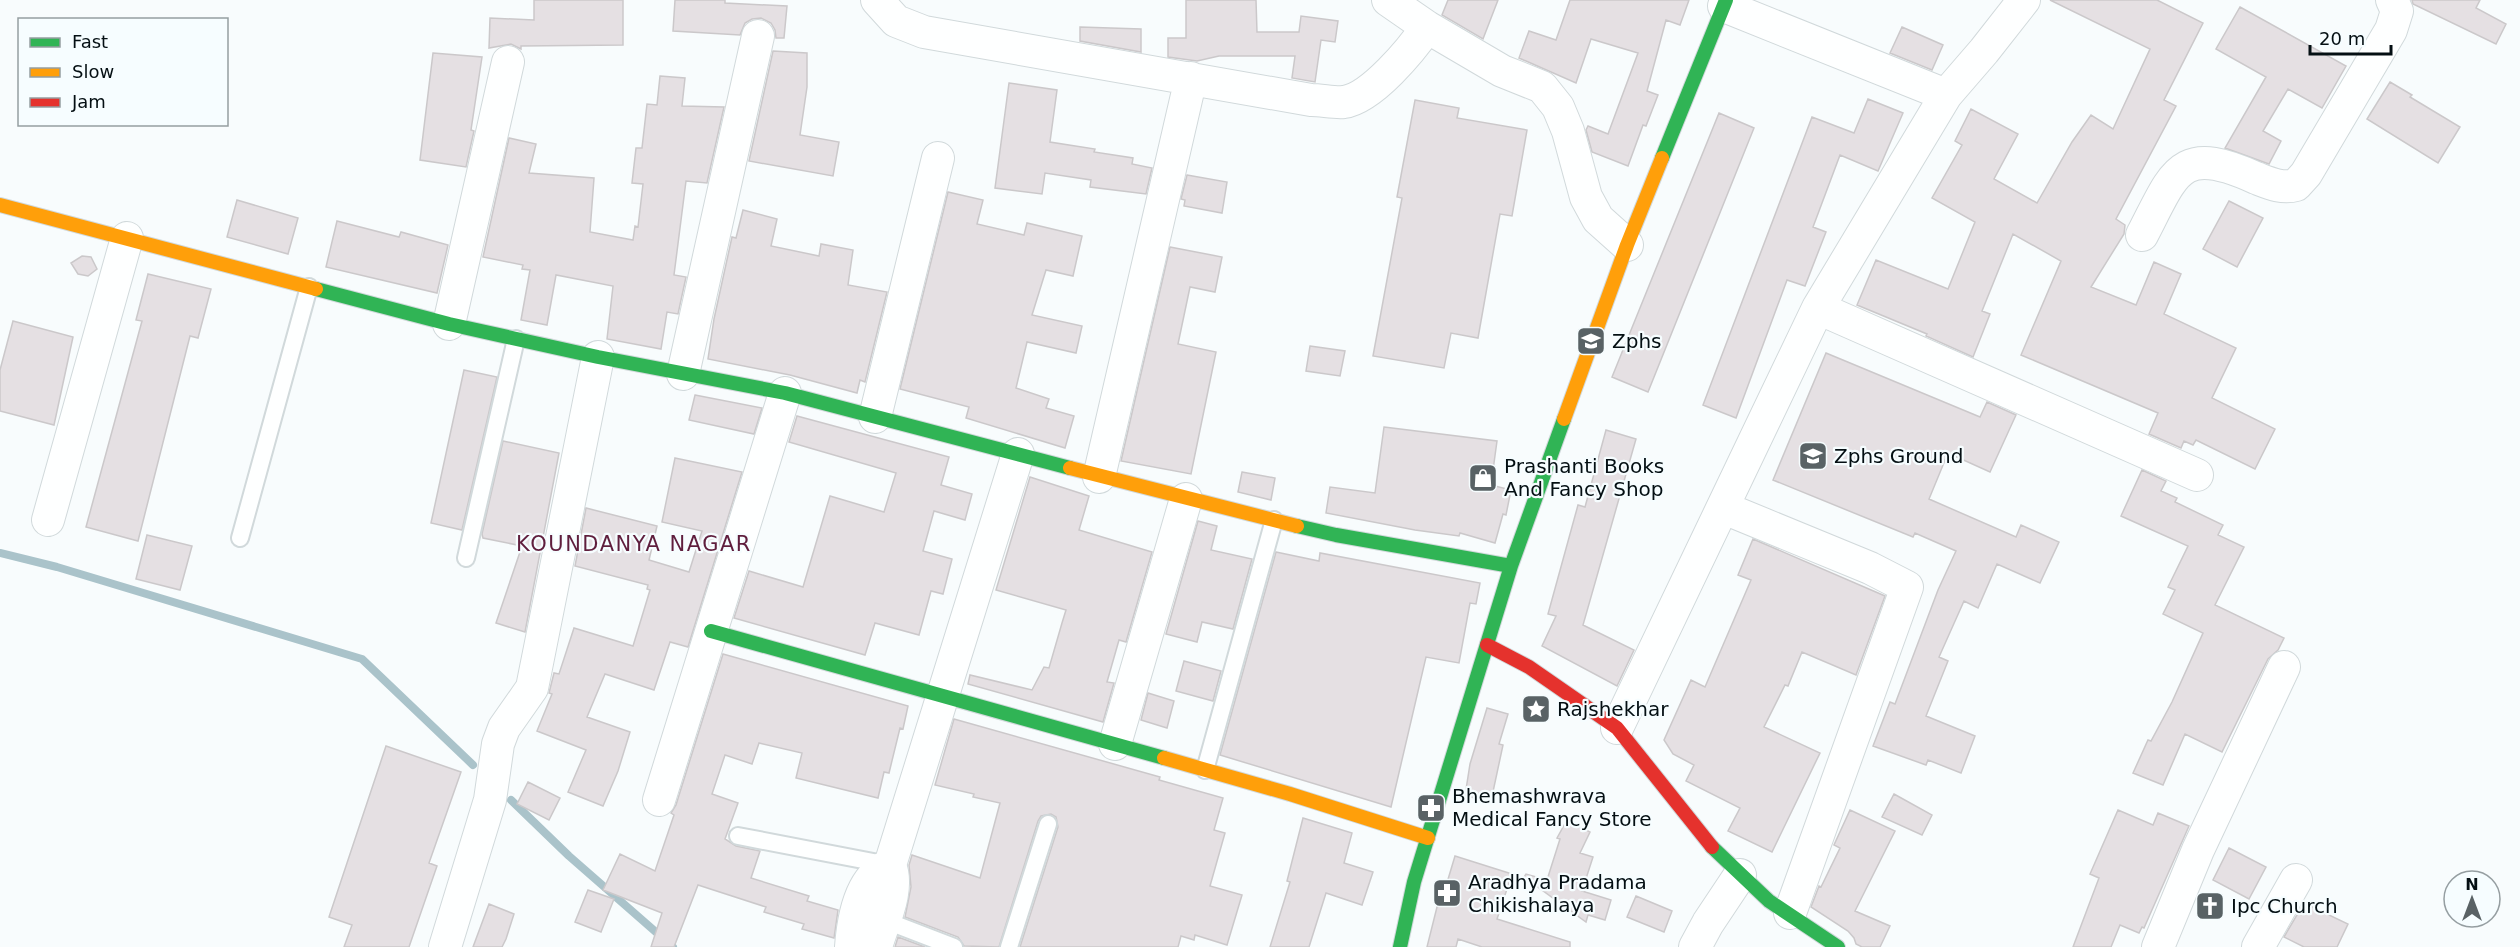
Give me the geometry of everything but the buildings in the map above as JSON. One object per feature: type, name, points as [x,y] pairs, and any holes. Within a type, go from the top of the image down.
[{"type":"street","points":[[877,0],[896,21],[924,32],[1311,99],[1345,102],[1363,94],[1381,78],[1412,48],[1427,27]]},
{"type":"street","points":[[1388,0],[1427,27],[1502,71],[1542,87],[1558,107],[1568,131],[1586,197],[1599,219],[1627,245]]},
{"type":"street","points":[[1617,728],[1818,308],[1946,95],[2024,0]]},
{"type":"street","points":[[2142,235],[2170,182],[2183,166],[2212,162],[2231,166],[2279,187],[2296,185],[2306,174],[2391,30],[2397,11],[2392,0]]},
{"type":"street","points":[[1400,947],[1414,882],[1511,566],[1627,245],[1725,3],[1946,95]]},
{"type":"street","points":[[683,374],[758,36]]},
{"type":"street","points":[[448,324],[508,62]]},
{"type":"street","points":[[1099,477],[1191,78]]},
{"type":"street","points":[[874,417],[938,158]]},
{"type":"street","points":[[0,205],[448,324],[598,357],[785,393],[1099,477],[1336,535],[1511,566]]},
{"type":"street","points":[[48,520],[127,238]]},
{"type":"street","points":[[1818,308],[2197,475]]},
{"type":"street","points":[[445,947],[490,800],[498,744],[504,728],[532,688],[598,357]]},
{"type":"street","points":[[659,800],[785,393]]},
{"type":"street","points":[[880,934],[893,891],[894,875],[890,865],[1018,454]]},
{"type":"street","points":[[1115,744],[1186,499]]},
{"type":"street","points":[[1724,508],[1870,568],[1907,587],[1790,913]]},
{"type":"street","points":[[711,631],[1290,794],[1428,838]]},
{"type":"street","points":[[1487,645],[1528,667],[1617,728],[1719,855],[1768,901],[1790,913],[1822,938],[1838,947]]},
{"type":"street","points":[[2158,947],[2198,850],[2284,667]]},
{"type":"street","points":[[851,947],[853,924],[866,887],[875,873],[890,865]]},
{"type":"street","points":[[1695,947],[1740,875]]},
{"type":"street","points":[[2258,947],[2296,880]]},
{"type":"lane","points":[[240,538],[309,287]]},
{"type":"lane","points":[[466,558],[516,339]]},
{"type":"lane","points":[[1205,770],[1274,520]]},
{"type":"lane","points":[[1009,947],[1048,824]]},
{"type":"lane","points":[[738,836],[890,865]]},
{"type":"lane","points":[[880,934],[954,947]]},
{"type":"waterway","points":[[0,553],[57,567],[362,659],[473,765]]},
{"type":"waterway","points":[[511,800],[569,856],[673,947]]},
{"type":"traffic: fast","points":[[1662,158],[1726,0]]},
{"type":"traffic: fast","points":[[316,289],[449,324],[598,357],[785,393],[1070,468]]},
{"type":"traffic: fast","points":[[1400,947],[1414,882],[1511,566],[1564,419]]},
{"type":"traffic: fast","points":[[1297,526],[1511,566]]},
{"type":"traffic: fast","points":[[711,631],[1164,758]]},
{"type":"traffic: fast","points":[[1712,847],[1769,901],[1838,947]]},
{"type":"traffic: slow","points":[[1564,419],[1627,245],[1662,158]]},
{"type":"traffic: slow","points":[[0,205],[316,289]]},
{"type":"traffic: slow","points":[[1070,468],[1297,526]]},
{"type":"traffic: slow","points":[[1164,758],[1290,794],[1428,838]]},
{"type":"traffic: jam","points":[[1487,645],[1529,667],[1617,728],[1712,847]]},
{"type":"place","name":"Zphs","points":[[1591,341]]},
{"type":"place","name":"Zphs Ground","points":[[1813,456]]},
{"type":"place","name":"Prashanti Books And Fancy Shop","points":[[1483,478]]},
{"type":"place","name":"Rajshekhar","points":[[1536,709]]},
{"type":"place","name":"Bhemashwrava Medical Fancy Store","points":[[1431,808]]},
{"type":"place","name":"Aradhya Pradama Chikishalaya","points":[[1447,893]]},
{"type":"place","name":"Ipc Church","points":[[2210,906]]},
{"type":"district","name":"KOUNDANYA NAGAR","points":[[634,544]]}]
